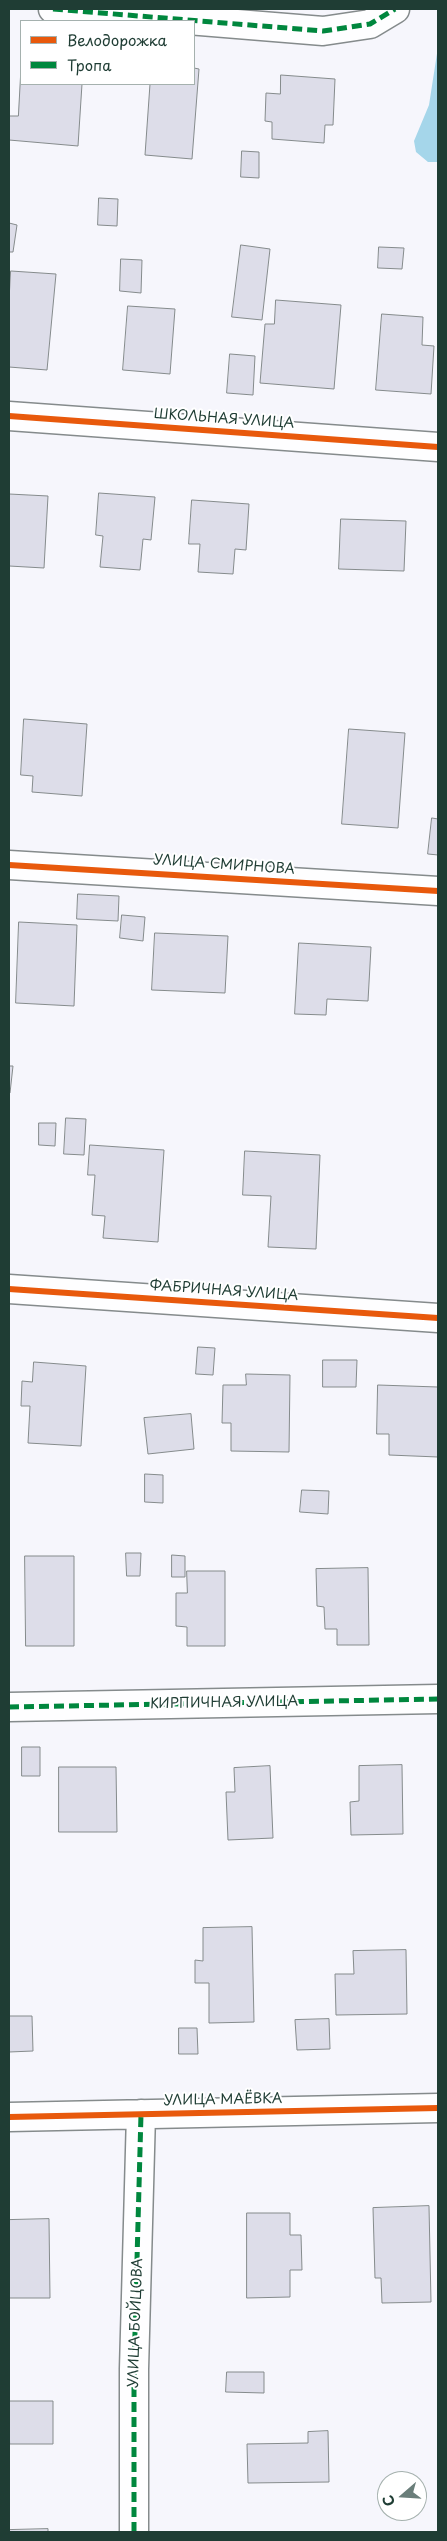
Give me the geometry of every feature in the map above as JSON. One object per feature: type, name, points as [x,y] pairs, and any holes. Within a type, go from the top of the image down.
[{"type":"street","points":[[53,9],[188,20]]},
{"type":"street","points":[[195,21],[323,31],[370,24],[395,9]]},
{"type":"street","name":"ШКОЛЬНАЯ УЛИЦА","points":[[9,416],[438,447]]},
{"type":"street","name":"УЛИЦА СМИРНОВА","points":[[9,865],[438,891]]},
{"type":"street","name":"ФАБРИЧНАЯ УЛИЦА","points":[[9,1289],[438,1318]]},
{"type":"street","name":"КИРПИЧНАЯ УЛИЦА","points":[[9,1706],[438,1699]]},
{"type":"street","name":"УЛИЦА МАЁВКА","points":[[9,2117],[438,2108]]},
{"type":"street","name":"УЛИЦА БОЙЦОВА","points":[[134,2532],[134,2369],[141,2114]]},
{"type":"water","points":[[438,47],[438,162],[428,162],[416,152],[414,141],[429,105]]},
{"type":"building","points":[[195,68],[199,69],[192,159],[145,155],[150,85],[195,85]]},
{"type":"building","points":[[281,75],[335,79],[333,125],[325,125],[324,143],[272,139],[272,122],[265,121],[266,93],[280,94]]},
{"type":"building","points":[[20,84],[82,85],[78,146],[9,140],[9,116],[18,116]]},
{"type":"building","points":[[242,151],[259,152],[259,178],[241,177]]},
{"type":"building","points":[[99,198],[118,199],[117,226],[98,225]]},
{"type":"building","points":[[9,223],[17,225],[13,252],[9,252]]},
{"type":"building","points":[[241,245],[270,249],[262,320],[232,317]]},
{"type":"building","points":[[379,247],[404,248],[402,269],[378,268]]},
{"type":"building","points":[[121,259],[142,260],[141,293],[120,291]]},
{"type":"building","points":[[11,271],[56,274],[47,370],[9,367]]},
{"type":"building","points":[[276,300],[341,305],[334,389],[260,383],[265,324],[274,324]]},
{"type":"building","points":[[128,306],[175,309],[170,374],[123,370]]},
{"type":"building","points":[[382,314],[423,317],[422,345],[434,346],[431,394],[376,390]]},
{"type":"building","points":[[230,354],[255,356],[253,395],[227,393]]},
{"type":"building","points":[[99,493],[155,497],[151,540],[143,539],[140,570],[100,567],[103,536],[96,535]]},
{"type":"building","points":[[9,494],[48,496],[44,568],[9,566]]},
{"type":"building","points":[[192,500],[249,504],[246,550],[235,549],[233,574],[198,572],[200,544],[189,544]]},
{"type":"building","points":[[341,519],[406,521],[404,571],[339,569]]},
{"type":"building","points":[[24,719],[87,724],[82,796],[32,792],[33,776],[21,775]]},
{"type":"building","points":[[349,729],[405,733],[398,828],[342,824]]},
{"type":"building","points":[[432,818],[438,819],[438,855],[428,854]]},
{"type":"building","points":[[78,894],[119,896],[118,921],[77,919]]},
{"type":"building","points":[[122,915],[145,917],[143,941],[120,938]]},
{"type":"building","points":[[19,922],[77,925],[74,1006],[16,1003]]},
{"type":"building","points":[[155,933],[228,936],[225,993],[152,990]]},
{"type":"building","points":[[299,943],[371,947],[368,1001],[327,999],[326,1015],[295,1014]]},
{"type":"building","points":[[9,1066],[13,1066],[10,1093],[9,1093]]},
{"type":"building","points":[[66,1118],[86,1119],[84,1155],[64,1154]]},
{"type":"building","points":[[39,1123],[56,1123],[55,1146],[39,1145]]},
{"type":"building","points":[[90,1145],[164,1150],[158,1242],[103,1238],[105,1216],[92,1215],[95,1175],[88,1175]]},
{"type":"building","points":[[245,1151],[320,1155],[316,1249],[268,1247],[271,1196],[243,1195]]},
{"type":"building","points":[[198,1347],[215,1348],[213,1375],[196,1374]]},
{"type":"building","points":[[323,1360],[357,1360],[356,1387],[323,1387]]},
{"type":"building","points":[[34,1362],[86,1366],[81,1446],[28,1443],[30,1406],[21,1406],[22,1381],[32,1382]]},
{"type":"building","points":[[246,1374],[290,1375],[289,1452],[231,1451],[231,1423],[222,1423],[223,1385],[246,1385]]},
{"type":"building","points":[[378,1385],[438,1387],[438,1457],[389,1455],[389,1434],[377,1434]]},
{"type":"building","points":[[191,1414],[194,1449],[148,1454],[144,1418]]},
{"type":"building","points":[[145,1474],[163,1475],[163,1503],[145,1502]]},
{"type":"building","points":[[302,1490],[329,1491],[328,1514],[300,1512]]},
{"type":"building","points":[[126,1553],[141,1553],[140,1576],[127,1576]]},
{"type":"building","points":[[172,1555],[185,1556],[185,1577],[172,1577]]},
{"type":"building","points":[[25,1556],[74,1556],[74,1646],[26,1646]]},
{"type":"building","points":[[368,1568],[369,1645],[337,1645],[337,1629],[325,1629],[324,1607],[317,1606],[316,1569]]},
{"type":"building","points":[[187,1571],[225,1571],[225,1646],[187,1646],[187,1627],[176,1626],[176,1593],[187,1593]]},
{"type":"building","points":[[22,1747],[40,1747],[40,1776],[22,1776]]},
{"type":"building","points":[[402,1765],[403,1834],[351,1835],[350,1802],[359,1801],[359,1766]]},
{"type":"building","points":[[270,1766],[273,1838],[228,1840],[226,1792],[235,1792],[234,1768]]},
{"type":"building","points":[[59,1767],[116,1767],[117,1832],[59,1832]]},
{"type":"building","points":[[252,1927],[254,2022],[209,2023],[209,1983],[195,1983],[195,1960],[203,1961],[203,1928]]},
{"type":"building","points":[[406,1950],[407,2014],[336,2015],[335,1974],[354,1974],[353,1951]]},
{"type":"building","points":[[9,2016],[32,2016],[33,2051],[9,2052]]},
{"type":"building","points":[[329,2019],[330,2049],[297,2050],[295,2020]]},
{"type":"building","points":[[179,2028],[197,2028],[198,2054],[179,2054]]},
{"type":"building","points":[[429,2206],[431,2302],[382,2303],[381,2278],[375,2278],[373,2208]]},
{"type":"building","points":[[247,2213],[290,2213],[290,2235],[301,2235],[302,2270],[290,2270],[290,2297],[247,2298]]},
{"type":"building","points":[[49,2219],[50,2298],[9,2298],[9,2220]]},
{"type":"building","points":[[227,2372],[264,2372],[264,2393],[226,2392]]},
{"type":"building","points":[[9,2401],[53,2401],[53,2444],[10,2444]]},
{"type":"building","points":[[328,2431],[329,2482],[248,2483],[247,2444],[308,2443],[308,2432]]},
{"type":"building","points":[[48,2529],[48,2532],[9,2532],[9,2530]]},
{"type":"marked path","points":[[53,9],[188,20]]},
{"type":"marked path","points":[[195,21],[323,31],[370,24],[395,9]]},
{"type":"marked path","points":[[9,1707],[438,1699]]},
{"type":"marked path","points":[[134,2532],[134,2369],[141,2114]]},
{"type":"cycle path","points":[[9,416],[438,447]]},
{"type":"cycle path","points":[[9,865],[438,891]]},
{"type":"cycle path","points":[[9,1289],[438,1318]]},
{"type":"cycle path","points":[[9,2117],[438,2108]]}]
